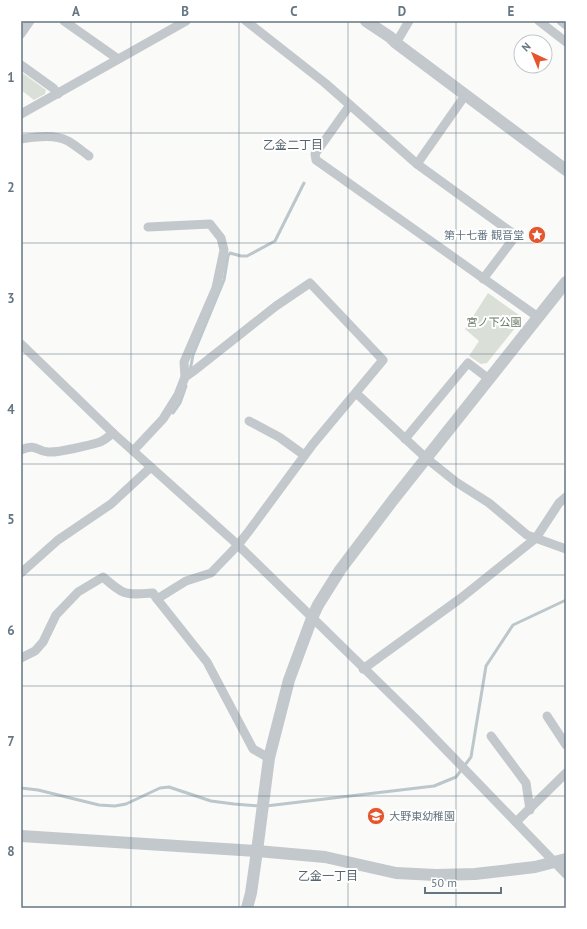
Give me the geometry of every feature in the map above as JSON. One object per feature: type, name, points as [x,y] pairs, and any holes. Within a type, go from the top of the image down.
[{"type":"street","points":[[21,34],[30,21]]},
{"type":"street","points":[[64,21],[118,59]]},
{"type":"street","points":[[21,114],[186,21]]},
{"type":"street","points":[[246,21],[325,83],[417,164],[511,232],[514,238],[483,279]]},
{"type":"street","points":[[366,21],[390,37],[566,170]]},
{"type":"street","points":[[396,42],[409,21]]},
{"type":"street","points":[[539,21],[566,42]]},
{"type":"street","points":[[561,21],[566,25]]},
{"type":"street","points":[[21,65],[53,88],[58,94]]},
{"type":"street","points":[[417,164],[466,94]]},
{"type":"street","points":[[350,105],[315,154],[316,160],[538,317]]},
{"type":"street","points":[[21,139],[40,137],[59,138],[67,141],[89,156]]},
{"type":"street","points":[[133,451],[163,419],[178,395],[185,377],[184,362],[216,288],[224,250],[221,238],[210,224],[148,227]]},
{"type":"street","points":[[247,908],[251,893],[269,758],[289,680],[318,605],[340,570],[426,458],[566,282]]},
{"type":"street","points":[[157,599],[186,581],[211,572],[238,545],[304,455],[383,360],[310,283],[276,306],[185,377]]},
{"type":"street","points":[[21,344],[113,433],[238,545],[418,721],[566,874]]},
{"type":"street","points":[[405,439],[468,362],[489,379]]},
{"type":"street","points":[[356,393],[426,458],[456,482],[489,503],[527,535],[566,549]]},
{"type":"street","points":[[249,421],[279,437],[304,455]]},
{"type":"street","points":[[21,450],[35,447],[47,452],[57,451],[101,441],[113,433]]},
{"type":"street","points":[[21,573],[58,540],[111,504],[151,467]]},
{"type":"street","points":[[363,668],[461,598],[536,538],[559,503],[566,497]]},
{"type":"street","points":[[21,658],[35,651],[43,642],[56,614],[78,592],[103,577],[120,592],[130,595],[153,593],[207,662],[253,749],[269,758]]},
{"type":"street","points":[[547,716],[566,745]]},
{"type":"street","points":[[491,736],[526,783],[530,810]]},
{"type":"street","points":[[516,822],[530,810],[566,773]]},
{"type":"street","points":[[21,836],[257,851],[325,857],[396,873],[436,875],[475,874],[535,866],[566,859]]},
{"type":"green space","points":[[21,72],[46,90],[45,94],[34,100],[21,90]]},
{"type":"green space","name":"宮ノ下公園","points":[[488,293],[523,318],[487,363],[481,364],[469,356],[479,341],[465,329]]},
{"type":"waterway","points":[[190,371],[193,355],[224,280],[228,256],[230,253],[247,256],[275,241],[304,183]]},
{"type":"waterway","points":[[173,413],[180,403],[186,386]]},
{"type":"waterway","points":[[266,806],[434,786],[456,777],[471,757],[486,666],[513,625],[566,600]]},
{"type":"waterway","points":[[21,788],[38,790],[99,805],[115,806],[126,804],[160,788],[169,787],[211,801],[260,806]]},
{"type":"place","name":"第十七番 観音堂","points":[[537,235]]},
{"type":"place","name":"大野東幼稚園","points":[[376,816]]},
{"type":"district","name":"乙金二丁目","points":[[293,144]]},
{"type":"district","name":"乙金一丁目","points":[[328,875]]}]
